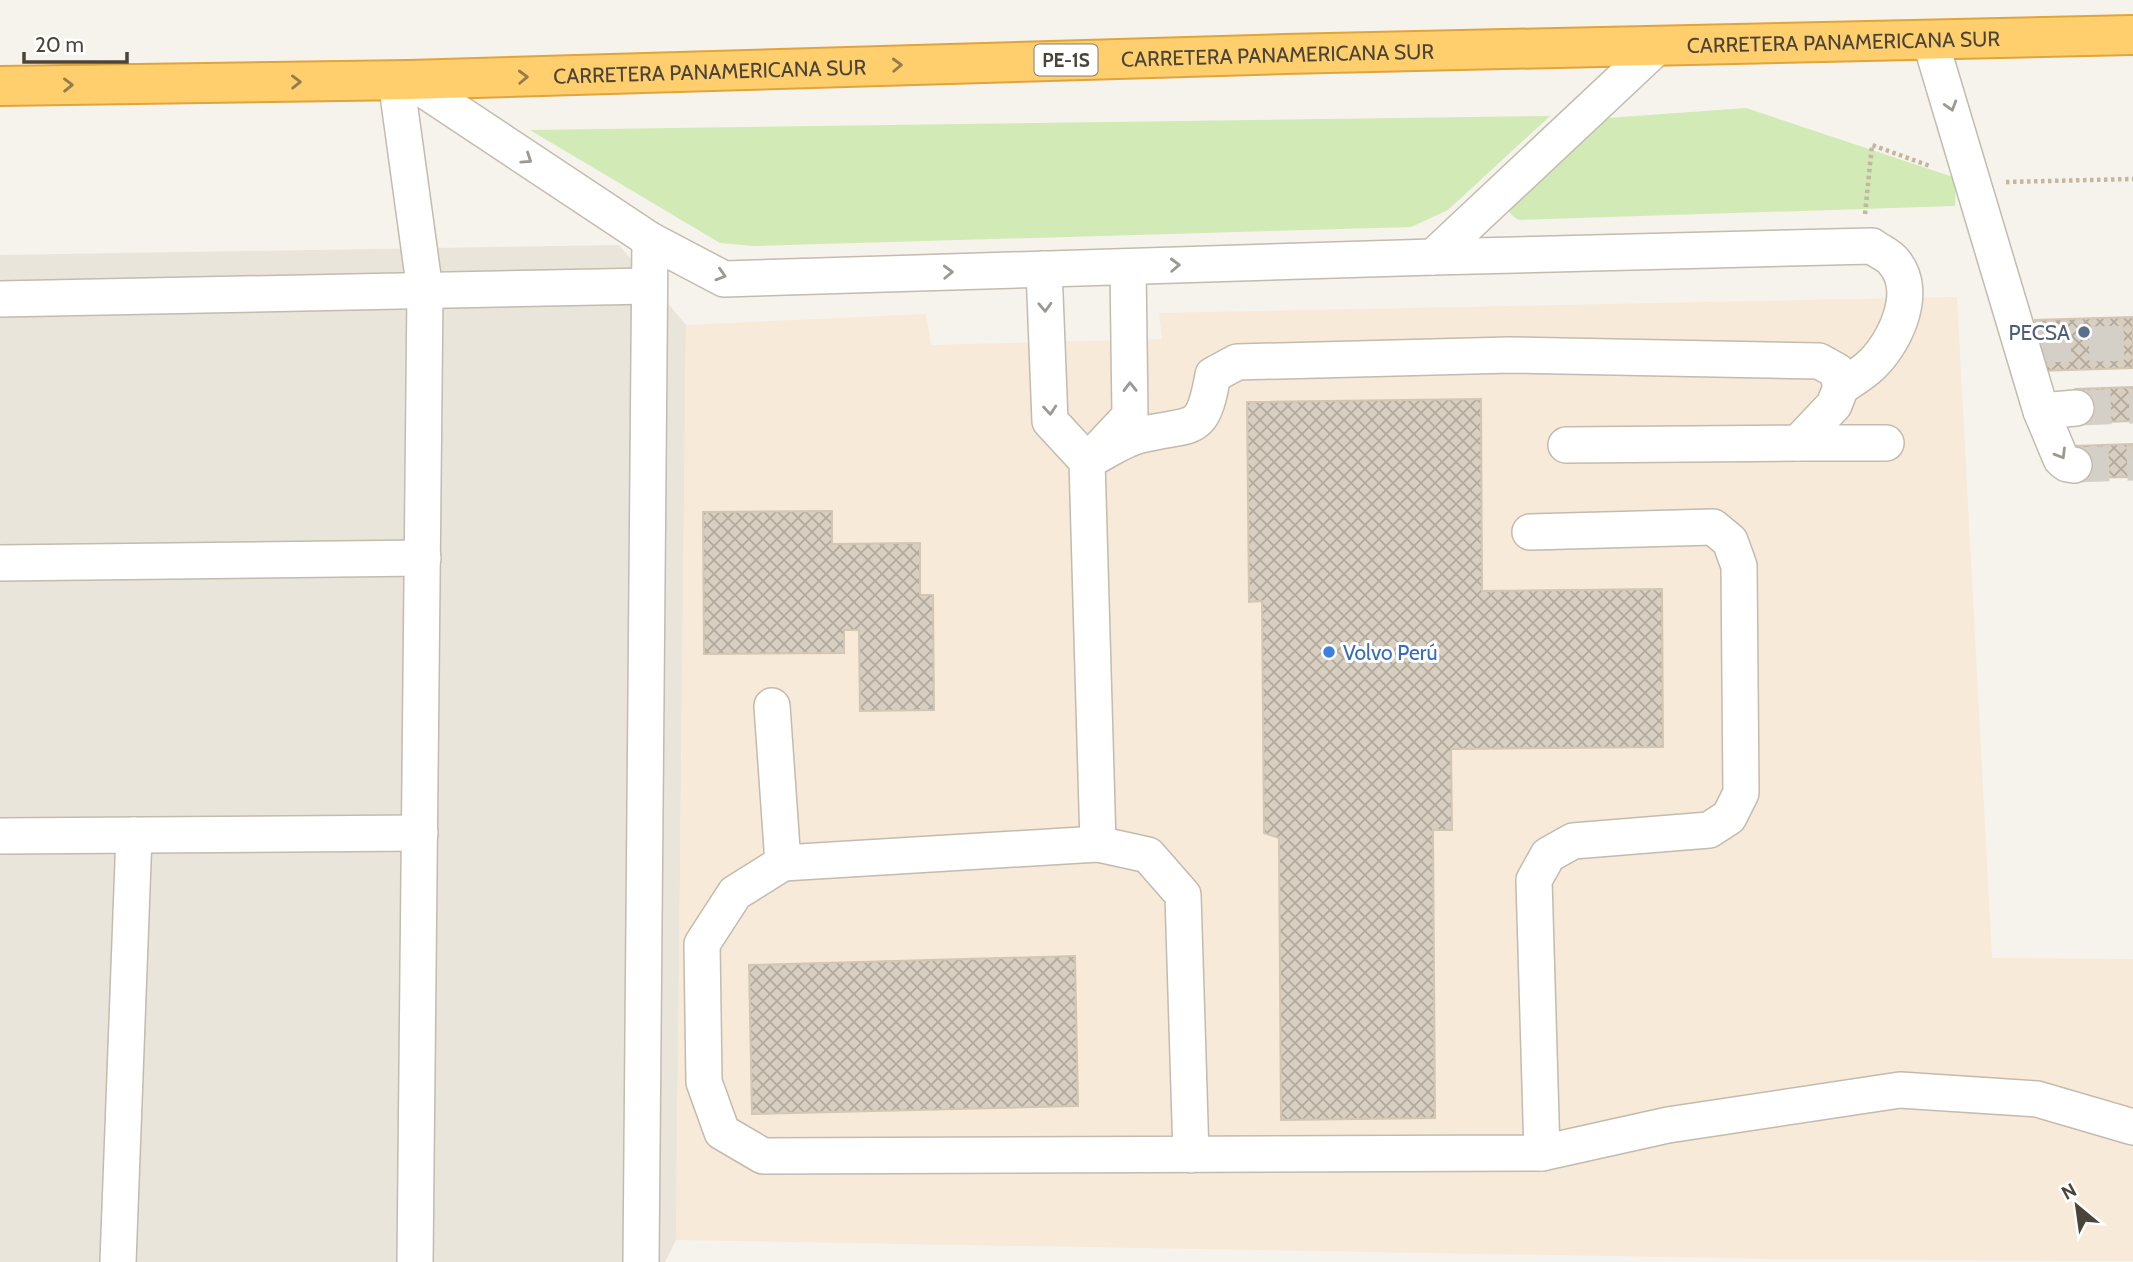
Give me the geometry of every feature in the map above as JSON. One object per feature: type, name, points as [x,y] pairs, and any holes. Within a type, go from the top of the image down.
[{"type":"highway","name":"CARRETERA PANAMERICANA SUR","points":[[0,86],[402,80],[1659,45],[2133,35]]},
{"type":"street","points":[[1930,40],[1974,182],[2030,345],[2041,411],[2061,458],[2067,464],[2074,465]]},
{"type":"street","points":[[1433,257],[1659,45]]},
{"type":"street","points":[[402,80],[650,240],[723,279],[1872,246],[1894,262],[1905,285],[1902,312],[1894,335],[1881,355],[1868,368],[1841,387],[1834,405],[1798,443]]},
{"type":"street","points":[[402,80],[425,290],[415,1262]]},
{"type":"street","points":[[641,1262],[650,240]]},
{"type":"street","points":[[1087,461],[1130,416],[1128,267]]},
{"type":"street","points":[[1044,269],[1050,421],[1087,461],[1098,844]]},
{"type":"street","points":[[0,299],[649,286]]},
{"type":"street","points":[[1087,461],[1138,435],[1190,426],[1207,409],[1213,375],[1237,362],[1510,355],[1819,361],[1837,371],[1841,387]]},
{"type":"street","points":[[2041,411],[2076,408]]},
{"type":"street","points":[[1566,445],[1886,443]]},
{"type":"street","points":[[1530,532],[1713,527],[1730,541],[1739,566],[1741,793],[1729,817],[1709,830],[1573,841],[1548,855],[1534,880],[1542,1153]]},
{"type":"street","points":[[0,563],[423,558]]},
{"type":"street","points":[[772,706],[783,863]]},
{"type":"street","points":[[0,836],[420,833]]},
{"type":"street","points":[[118,1262],[134,835]]},
{"type":"street","points":[[1191,1154],[1183,895],[1148,855],[1098,844],[783,863],[735,893],[702,944],[704,1082],[722,1132],[763,1156],[1542,1153],[1668,1125],[1900,1090],[2037,1099],[2133,1127]]},
{"type":"path","points":[[1861,246],[1872,145],[1974,182],[2133,179]]},
{"type":"shaded area","points":[[619,245],[686,325],[676,1240],[665,1262],[0,1262],[0,255]]},
{"type":"shaded area","name":"Volvo Perú","points":[[1957,297],[1992,958],[2133,959],[2133,1261],[1780,1259],[676,1240],[686,325],[926,314],[931,345],[1162,339],[1159,313]]},
{"type":"green space","points":[[1746,108],[1956,178],[1955,206],[1519,220],[1508,210],[1507,200],[1608,118]]},
{"type":"green space","points":[[1550,116],[1448,210],[1411,227],[754,246],[720,243],[530,130]]},
{"type":"building","name":"PECSA","points":[[2133,317],[2133,368],[2037,371],[2035,320]]},
{"type":"building","name":"PECSA","points":[[2133,387],[2133,421],[2076,423],[2075,389]]},
{"type":"building","points":[[1481,399],[1482,591],[1662,589],[1663,747],[1451,749],[1452,830],[1433,830],[1435,1118],[1281,1120],[1279,838],[1264,833],[1262,601],[1249,602],[1247,402]]},
{"type":"building","points":[[2133,444],[2133,477],[2074,478],[2073,446]]},
{"type":"building","points":[[832,511],[832,544],[920,543],[920,595],[933,595],[934,710],[860,711],[859,630],[844,630],[844,653],[704,654],[703,512]]},
{"type":"building","points":[[1075,956],[1078,1106],[752,1114],[749,965]]},
{"type":"tunnel","points":[[2036,345],[2133,343]]},
{"type":"tunnel","points":[[2076,408],[2133,406]]},
{"type":"tunnel","points":[[2074,465],[2133,463]]},
{"type":"place","name":"PECSA","points":[[2084,332]]},
{"type":"place","name":"Volvo Perú","points":[[1329,652]]}]
